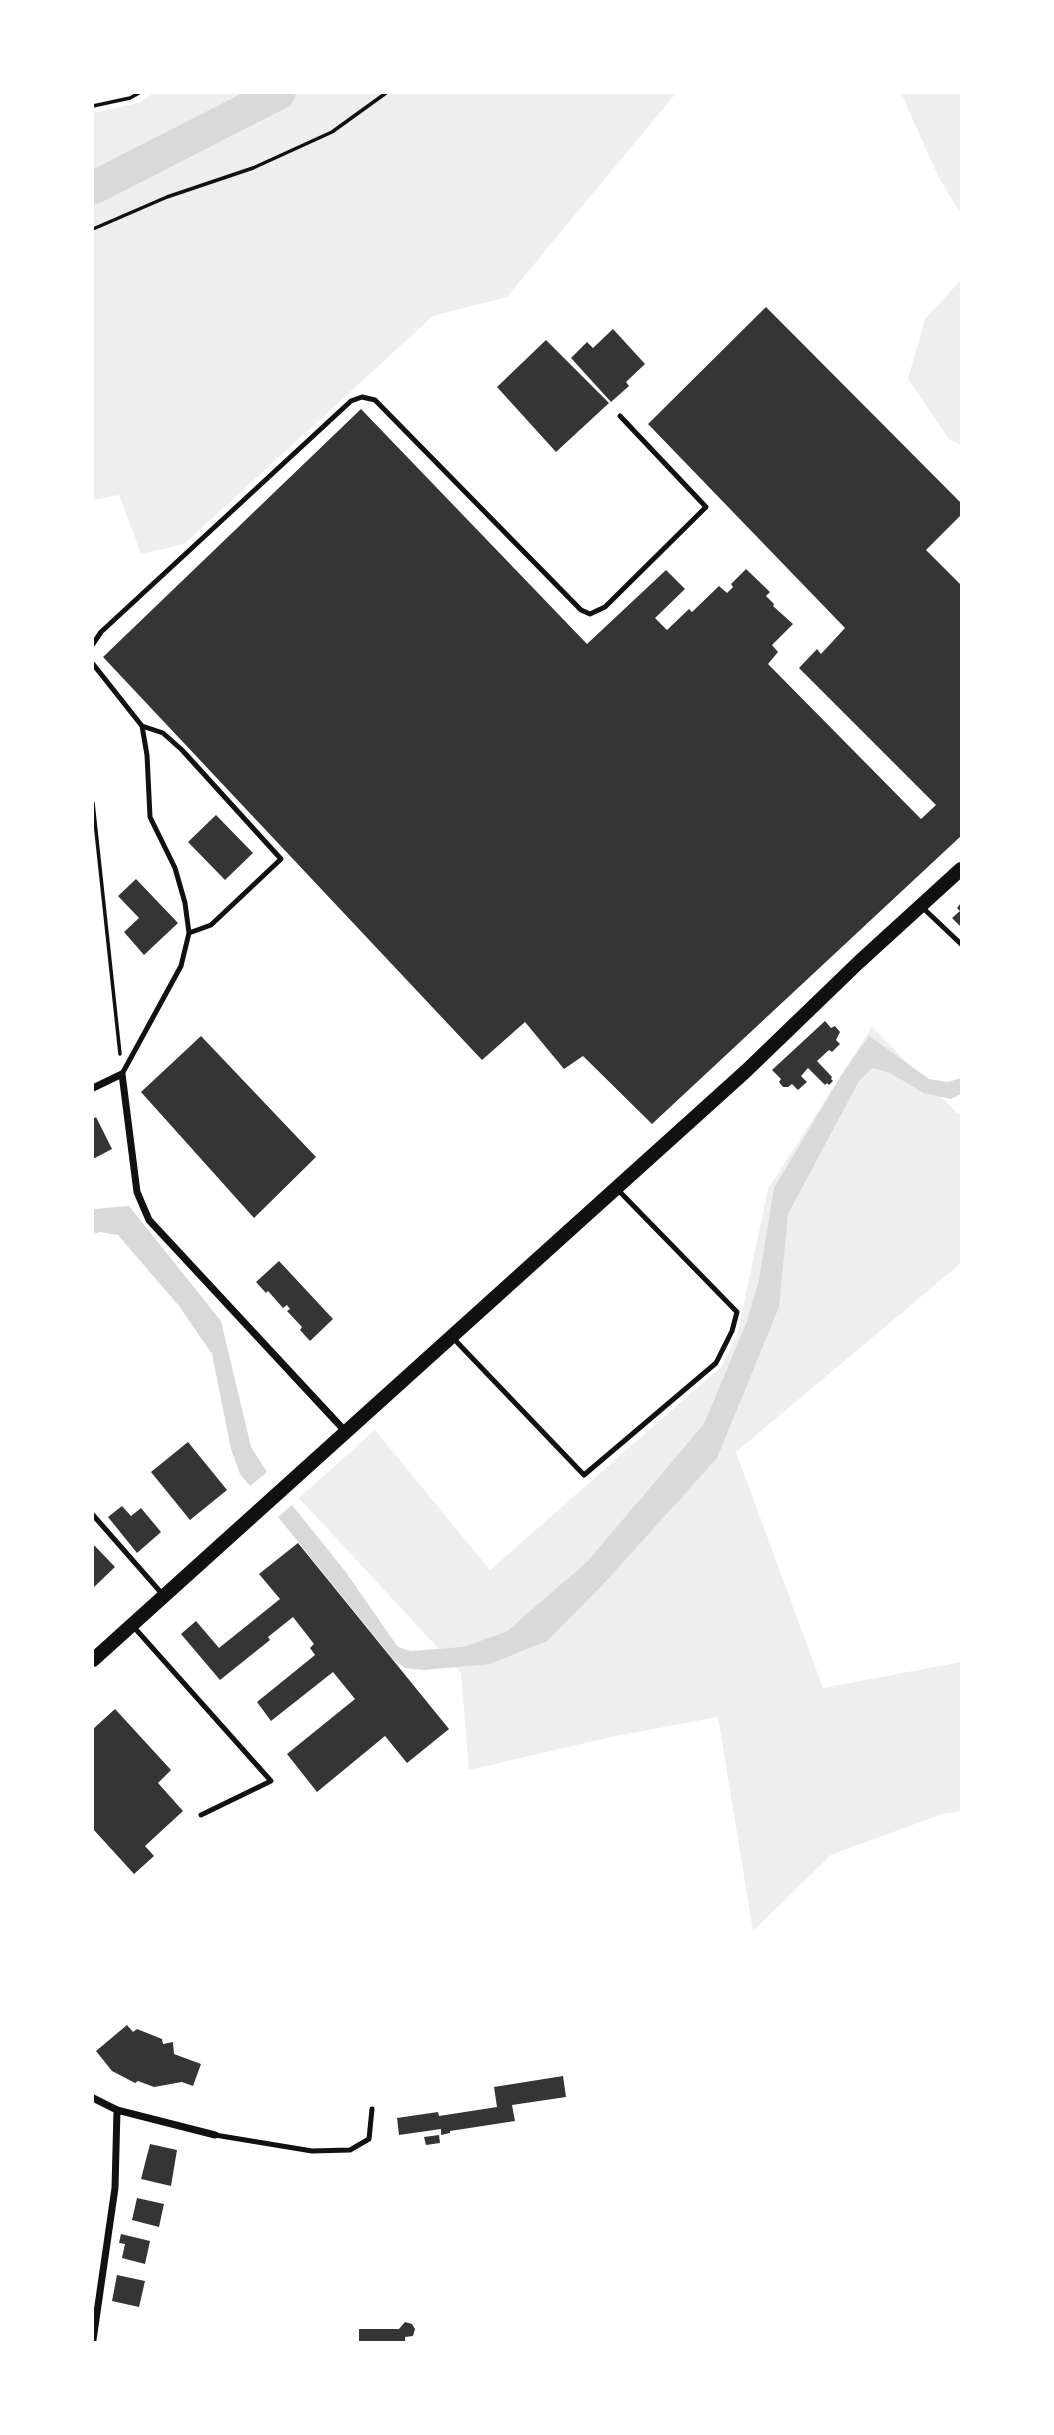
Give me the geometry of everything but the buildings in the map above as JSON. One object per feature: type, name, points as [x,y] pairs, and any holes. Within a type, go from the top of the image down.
[{"type":"main road","points":[[93,1660],[746,1071],[961,869]]},
{"type":"street","points":[[93,1088],[122,1074],[137,1192],[149,1220],[345,1431]]},
{"type":"street","points":[[93,2098],[117,2110],[215,2135]]},
{"type":"street","points":[[93,2340],[115,2188],[117,2110]]},
{"type":"lane","points":[[93,644],[101,632],[351,401],[362,397],[375,400],[581,610],[590,614],[605,607],[706,508],[620,416]]},
{"type":"lane","points":[[93,664],[142,726],[147,755],[150,817],[174,868],[185,903],[189,933],[181,966],[122,1074]]},
{"type":"lane","points":[[142,726],[163,733],[182,750],[281,859],[211,925],[189,933]]},
{"type":"lane","points":[[920,906],[961,944]]},
{"type":"lane","points":[[450,1336],[584,1475],[716,1363],[732,1331],[737,1312],[616,1188]]},
{"type":"lane","points":[[93,1514],[164,1596]]},
{"type":"lane","points":[[132,1625],[271,1781],[201,1815]]},
{"type":"lane","points":[[215,2135],[312,2151],[350,2150],[369,2139],[372,2109]]},
{"type":"path","points":[[93,106],[130,98],[139,93]]},
{"type":"path","points":[[93,229],[167,197],[253,168],[332,132],[386,93]]},
{"type":"path","points":[[93,803],[122,1074]]},
{"type":"shaded area","points":[[154,93],[676,93],[507,297],[433,316],[184,544],[141,554],[119,495],[93,500],[93,113],[138,103]]},
{"type":"shaded area","points":[[901,93],[961,93],[961,214],[938,176]]},
{"type":"shaded area","points":[[961,280],[961,445],[949,439],[908,379],[925,319]]},
{"type":"shaded area","points":[[872,1027],[958,1114],[961,1111],[961,1263],[736,1452],[823,1688],[961,1662],[961,1811],[942,1814],[831,1855],[753,1931],[718,1717],[611,1737],[469,1770],[461,1673],[299,1498],[375,1430],[490,1570],[721,1367],[737,1336],[768,1189]]},
{"type":"shaded area","points":[[869,1036],[929,1079],[948,1082],[961,1078],[961,1094],[951,1099],[924,1093],[890,1073],[873,1068],[859,1081],[788,1214],[779,1307],[717,1458],[608,1579],[547,1641],[490,1664],[424,1670],[405,1668],[393,1659],[278,1517],[292,1505],[345,1571],[398,1647],[410,1651],[463,1647],[506,1632],[587,1562],[704,1424],[747,1321],[759,1280],[774,1188],[841,1076]]},
{"type":"shaded area","points":[[129,1206],[221,1321],[251,1447],[267,1472],[250,1486],[240,1474],[231,1449],[212,1354],[179,1306],[118,1235],[100,1232],[93,1234],[93,1209]]},
{"type":"waterway","points":[[93,188],[279,93]]}]
